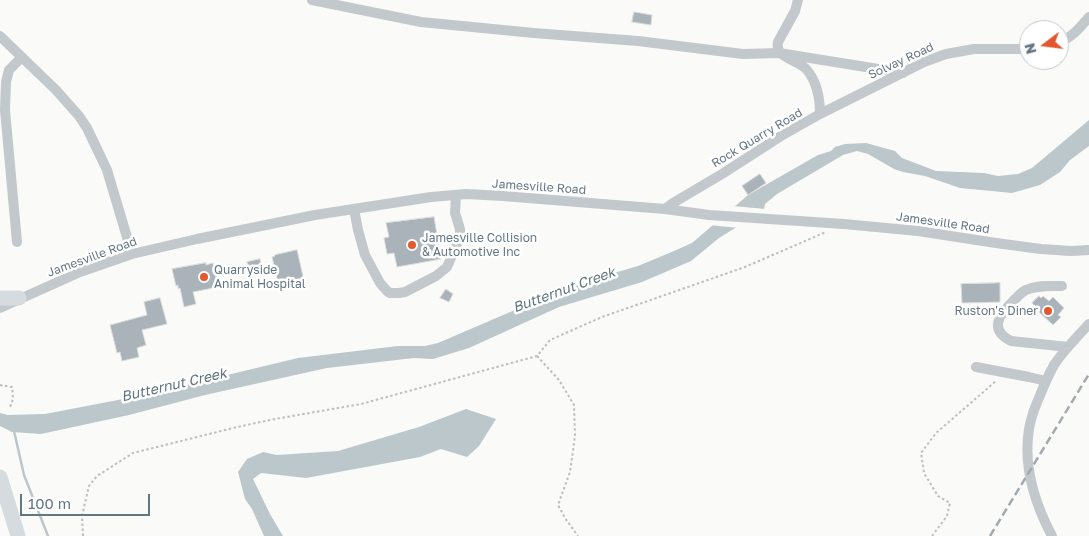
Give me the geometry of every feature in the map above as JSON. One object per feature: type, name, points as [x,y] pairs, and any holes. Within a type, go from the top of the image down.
[{"type":"highway","points":[[0,298],[19,298]]},
{"type":"highway","points":[[0,477],[18,536]]},
{"type":"street","points":[[312,0],[421,22],[638,41],[743,54],[779,53],[903,73]]},
{"type":"street","points":[[779,53],[778,42],[795,11],[798,0]]},
{"type":"street","points":[[1069,38],[1081,28],[1089,17]]},
{"type":"street","points":[[0,36],[56,90],[88,128],[107,170],[132,254]]},
{"type":"street","name":"Solvay Road","points":[[820,114],[924,62],[946,54],[974,49],[1019,49]]},
{"type":"street","name":"Rock Quarry Road","points":[[665,209],[780,136],[820,114],[818,92],[806,69],[779,53]]},
{"type":"street","points":[[17,242],[5,110],[6,82],[9,70],[22,57]]},
{"type":"street","points":[[354,209],[358,230],[375,275],[387,291],[402,293],[436,276],[447,267],[461,232],[455,213],[456,195]]},
{"type":"street","name":"Jamesville Road","points":[[0,308],[80,272],[132,254],[315,216],[431,197],[456,195],[503,196],[665,209],[709,215],[844,224],[918,231],[996,243],[1071,251],[1089,250]]},
{"type":"street","points":[[1071,251],[1089,254]]},
{"type":"street","points":[[1062,286],[1024,290],[998,320],[1001,333],[1011,341],[1068,347]]},
{"type":"street","points":[[1052,536],[1035,500],[1030,475],[1028,443],[1031,423],[1046,381],[1056,363],[1089,324]]},
{"type":"street","points":[[976,367],[1046,381]]},
{"type":"path","points":[[83,536],[82,516],[89,486],[96,476],[133,454],[237,427],[361,404],[537,356],[550,340],[602,317],[745,267],[826,232]]},
{"type":"path","points":[[537,356],[559,380],[574,405],[575,436],[570,472],[558,505],[578,536]]},
{"type":"path","points":[[932,536],[947,516],[950,503],[938,496],[924,473],[921,453],[936,433],[1006,373]]},
{"type":"path","points":[[0,385],[12,387],[12,404],[9,408]]},
{"type":"water","name":"Butternut Creek","points":[[1089,120],[1089,146],[1070,160],[1060,172],[1040,185],[1012,193],[960,188],[925,176],[894,169],[868,154],[857,151],[843,155],[777,194],[765,204],[764,209],[759,213],[719,238],[691,261],[642,282],[559,307],[469,348],[433,359],[414,358],[327,368],[41,434],[12,432],[0,426],[0,413],[8,415],[45,414],[144,395],[298,358],[398,346],[425,346],[438,343],[573,285],[638,266],[692,243],[748,195],[818,155],[845,144],[866,143],[895,151],[902,158],[936,171],[984,173],[998,176],[1018,174],[1032,168]]},
{"type":"water","points":[[466,409],[496,419],[479,446],[467,457],[441,449],[420,457],[306,478],[261,473],[253,479],[283,536],[264,536],[252,509],[245,499],[238,472],[247,459],[263,452],[277,455],[338,451],[419,427]]},
{"type":"pier","points":[[732,206],[766,209],[739,228],[709,225]]},
{"type":"building","points":[[634,12],[652,15],[651,25],[632,22]]},
{"type":"building","points":[[760,174],[766,183],[748,195],[742,186]]},
{"type":"building","name":"Jamesville Collision & Automotive Inc","points":[[434,217],[441,259],[397,267],[394,253],[387,254],[384,238],[389,237],[386,223]]},
{"type":"building","points":[[297,250],[305,285],[295,287],[293,278],[278,282],[272,257]]},
{"type":"building","points":[[260,259],[262,269],[249,272],[247,262]]},
{"type":"building","points":[[206,263],[206,265],[213,263],[218,287],[193,292],[196,304],[184,307],[180,288],[178,289],[178,285],[176,286],[172,269]]},
{"type":"building","points":[[1000,283],[1000,302],[962,303],[961,284]]},
{"type":"building","points":[[446,289],[453,294],[449,302],[440,298]]},
{"type":"building","points":[[1039,296],[1041,298],[1043,296],[1049,301],[1053,297],[1064,308],[1058,315],[1061,317],[1053,325],[1032,303]]},
{"type":"building","points":[[160,298],[167,324],[142,330],[146,345],[137,348],[139,357],[122,361],[120,352],[117,353],[110,325],[147,315],[144,302]]},
{"type":"waterway","points":[[14,431],[24,475],[48,536]]},
{"type":"railway","points":[[990,536],[1089,374]]},
{"type":"place","name":"Jamesville Collision & Automotive Inc","points":[[412,245]]},
{"type":"place","name":"Quarryside Animal Hospital","points":[[204,277]]},
{"type":"place","name":"Ruston's Diner","points":[[1048,311]]}]
